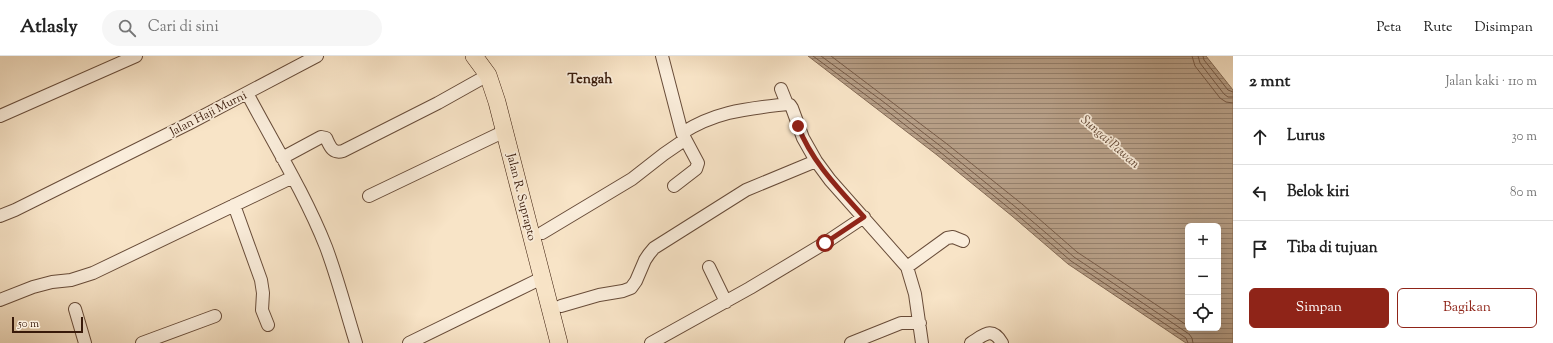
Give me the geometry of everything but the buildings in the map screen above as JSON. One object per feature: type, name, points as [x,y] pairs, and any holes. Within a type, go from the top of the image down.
[{"type":"highway","name":"Jalan R. Suprapto","points":[[474,56],[488,75],[495,95],[559,343]]},
{"type":"highway","name":"Jalan R. Suprapto","points":[[490,56],[498,70],[507,98],[570,343]]},
{"type":"street","points":[[0,116],[136,56]]},
{"type":"street","name":"Jalan Haji Murni","points":[[0,216],[98,169],[318,56]]},
{"type":"street","points":[[662,56],[683,136],[698,164],[696,169],[674,186]]},
{"type":"street","points":[[282,158],[320,137],[326,138],[333,150],[336,152],[343,151],[438,104],[488,75]]},
{"type":"street","points":[[781,89],[787,104],[792,108],[805,142],[816,161],[907,267],[915,294],[922,343]]},
{"type":"street","points":[[247,93],[305,200],[325,247],[356,343]]},
{"type":"street","points":[[542,233],[632,179],[680,143],[683,136],[702,121],[718,115],[746,109],[787,104]]},
{"type":"street","points":[[369,196],[505,131]]},
{"type":"street","points":[[561,306],[630,288],[636,281],[648,254],[654,248],[746,190],[816,161]]},
{"type":"street","points":[[0,300],[33,287],[52,282],[71,280],[93,273],[293,177]]},
{"type":"street","points":[[234,205],[261,280],[264,293],[262,310],[268,325]]},
{"type":"street","points":[[651,343],[726,302],[825,243],[864,217]]},
{"type":"street","points":[[907,267],[948,238],[952,237],[963,241]]},
{"type":"street","points":[[709,267],[726,302]]},
{"type":"street","points":[[409,343],[542,278]]},
{"type":"street","points":[[75,309],[85,343]]},
{"type":"street","points":[[142,343],[215,316]]},
{"type":"street","points":[[851,343],[901,323],[920,323]]},
{"type":"street","points":[[971,343],[987,333],[991,333],[998,337],[1002,343]]},
{"type":"water","name":"Sungai Pawan","points":[[808,56],[1206,56],[1233,90],[1233,343],[1186,343],[1068,264],[937,155]]},
{"type":"district","name":"Tengah","points":[[590,78]]},
{"type":"route","points":[[798,126],[816,161],[830,180],[864,217],[825,243]]}]
